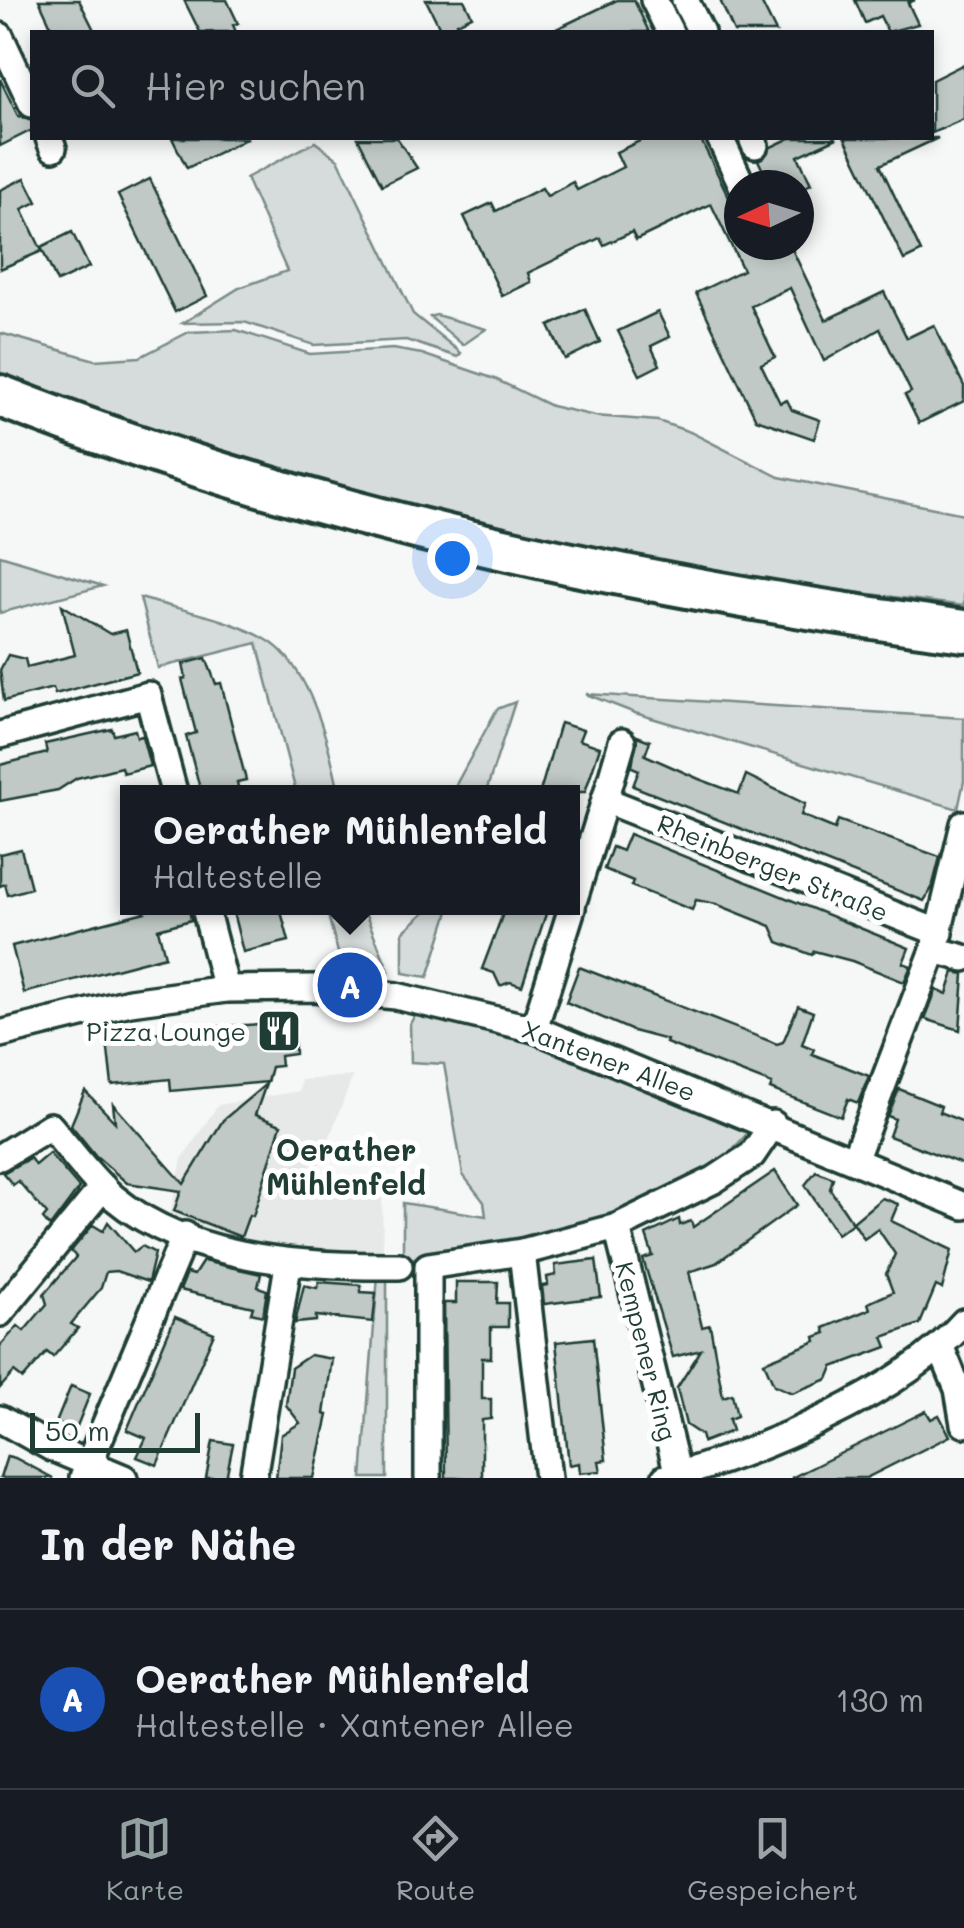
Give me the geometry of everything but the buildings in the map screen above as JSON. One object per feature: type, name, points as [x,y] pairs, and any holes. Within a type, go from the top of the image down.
[{"type":"main road","points":[[0,396],[77,426],[284,492],[544,558],[689,590],[964,631]]},
{"type":"street","points":[[654,0],[669,30]]},
{"type":"street","points":[[685,0],[700,30]]},
{"type":"street","points":[[0,36],[30,100]]},
{"type":"street","points":[[721,140],[735,170]]},
{"type":"street","points":[[0,735],[148,695],[172,785]]},
{"type":"street","points":[[580,881],[622,742]]},
{"type":"street","name":"Rheinberger Straße","points":[[606,800],[937,942],[964,958]]},
{"type":"street","points":[[855,1158],[937,942],[964,824]]},
{"type":"street","points":[[207,915],[226,989]]},
{"type":"street","points":[[534,1028],[569,915]]},
{"type":"street","name":"Xantener Allee","points":[[2,1026],[226,989],[313,988],[396,996],[534,1028],[964,1206]]},
{"type":"street","name":"Kempener Ring","points":[[428,1478],[428,1266],[522,1252],[617,1227],[714,1180],[752,1155],[773,1124]]},
{"type":"street","points":[[0,1157],[50,1126],[102,1188],[185,1236],[288,1265],[399,1266]]},
{"type":"street","points":[[0,1313],[102,1188]]},
{"type":"street","name":"Kempener Ring","points":[[617,1227],[671,1476]]},
{"type":"street","points":[[86,1471],[185,1236]]},
{"type":"street","points":[[522,1252],[548,1478]]},
{"type":"street","points":[[253,1478],[288,1265]]},
{"type":"street","points":[[671,1476],[742,1467],[897,1379],[941,1348],[964,1322]]},
{"type":"street","points":[[941,1348],[958,1389],[964,1424]]},
{"type":"street","points":[[0,1419],[86,1471],[124,1478]]},
{"type":"shaded area","points":[[315,142],[338,159],[413,314],[461,353],[458,357],[406,340],[314,345],[244,322],[183,323],[239,288],[287,271],[246,178]]},
{"type":"shaded area","points":[[436,315],[486,329],[463,345],[430,317]]},
{"type":"shaded area","points":[[236,330],[310,354],[393,349],[422,354],[495,379],[551,406],[595,416],[658,421],[690,432],[779,477],[964,514],[964,606],[698,572],[392,500],[83,409],[0,373],[0,333],[95,360],[140,357],[189,332]]},
{"type":"shaded area","points":[[0,555],[103,586],[0,613]]},
{"type":"shaded area","points":[[140,598],[205,615],[267,640],[282,652],[306,687],[337,785],[294,785],[257,643],[158,668]]},
{"type":"shaded area","points":[[586,694],[964,718],[964,781],[958,809],[635,713]]},
{"type":"shaded area","points":[[515,702],[488,785],[456,785],[497,709]]},
{"type":"shaded area","points":[[328,915],[366,915],[389,971],[342,967]]},
{"type":"shaded area","points":[[421,915],[448,915],[428,977],[403,973],[403,932]]},
{"type":"shaded area","points":[[417,1011],[510,1032],[753,1127],[698,1180],[635,1212],[556,1236],[403,1259],[403,1203],[486,1216],[484,1202],[463,1175],[444,1064],[411,1062],[410,1024]]},
{"type":"shaded area","points":[[353,1076],[312,1183],[382,1196],[383,1259],[251,1245],[170,1215],[182,1159],[218,1105],[299,1091],[301,1080]]},
{"type":"shaded area","points":[[378,1275],[387,1275],[387,1478],[362,1478]]},
{"type":"place","name":"Oerather Mühlenfeld","points":[[350,985]]},
{"type":"place","name":"Pizza Lounge","points":[[279,1031]]},
{"type":"district","name":"Oerather Mühlenfeld","points":[[346,1166]]}]
